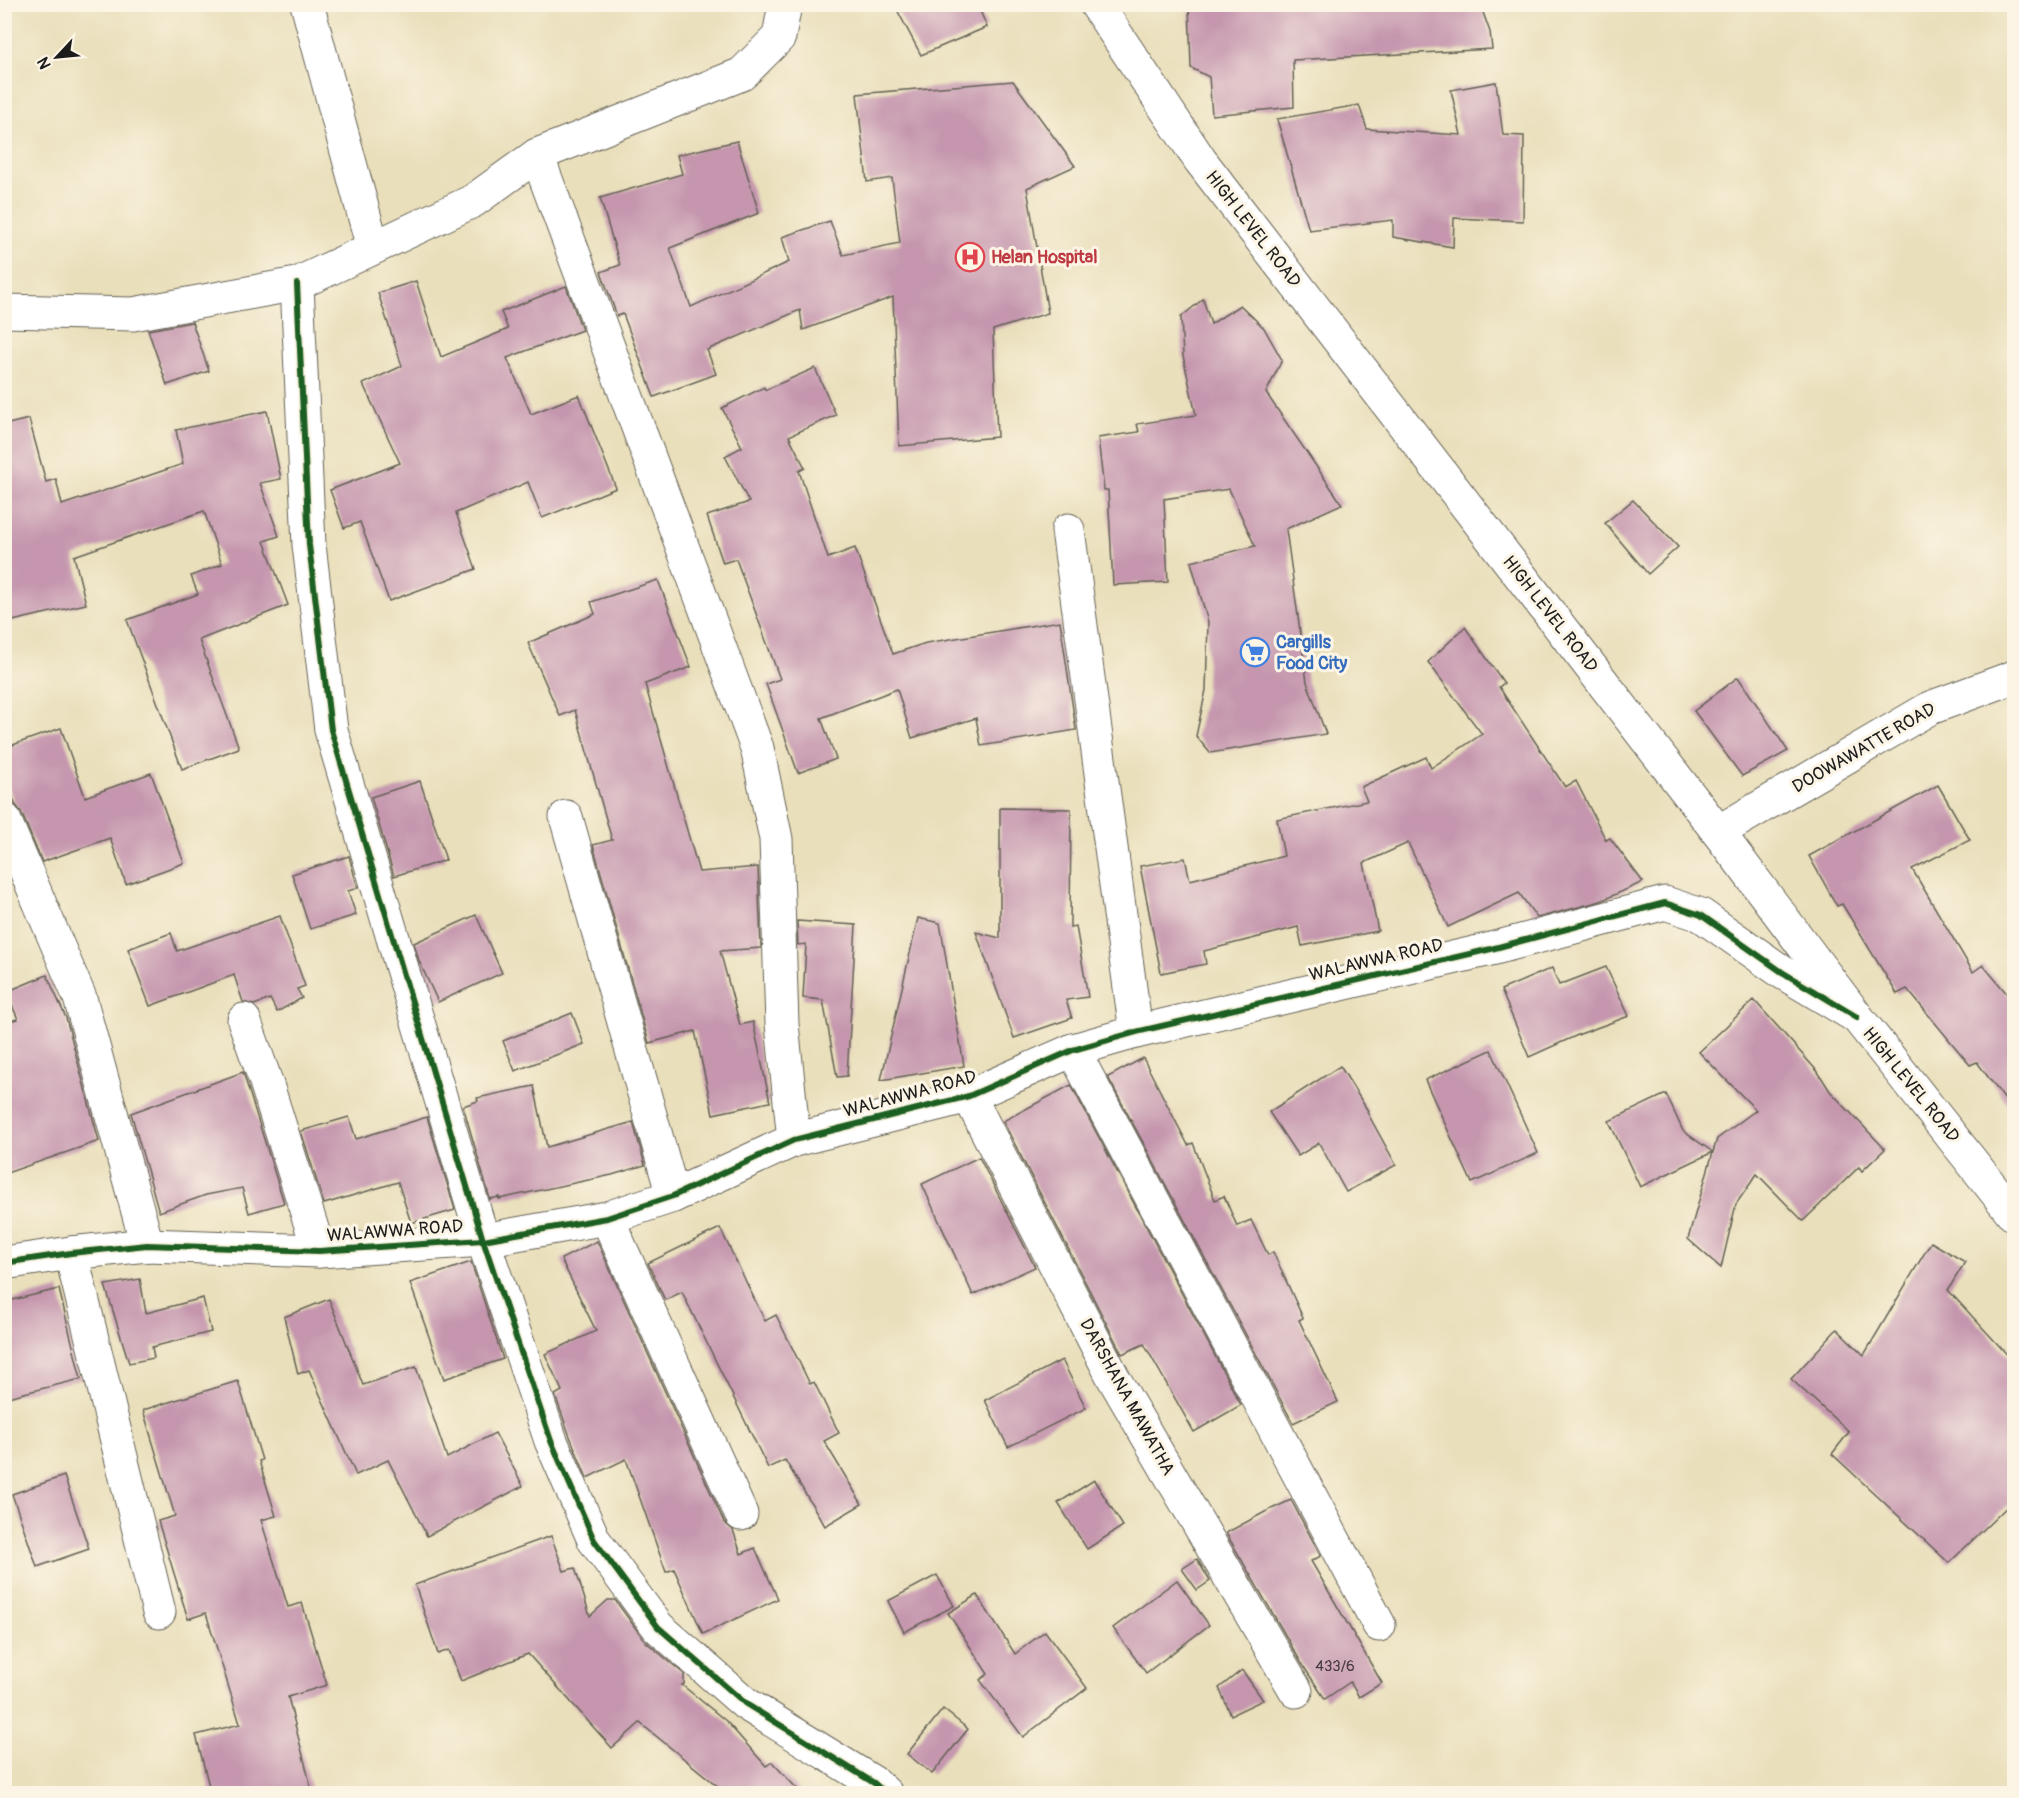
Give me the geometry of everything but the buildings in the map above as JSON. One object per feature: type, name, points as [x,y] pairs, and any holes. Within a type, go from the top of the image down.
[{"type":"main road","points":[[307,4],[373,248]]},
{"type":"main road","points":[[4,311],[133,314],[297,284],[473,201],[537,155],[742,74],[779,37],[785,4]]},
{"type":"main road","name":"HIGH LEVEL ROAD","points":[[1096,4],[1200,160],[1718,832],[1857,1017],[2014,1215]]},
{"type":"main road","points":[[537,155],[758,748],[776,839],[782,1024],[794,1140]]},
{"type":"main road","points":[[297,284],[309,545],[332,730],[483,1240],[551,1441],[594,1540],[658,1627],[746,1704],[874,1790]]},
{"type":"main road","points":[[1068,530],[1136,1032]]},
{"type":"main road","name":"DOOWAWATTE ROAD","points":[[1718,832],[1930,708],[2014,676]]},
{"type":"main road","points":[[566,817],[673,1196]]},
{"type":"main road","points":[[4,819],[80,998],[147,1245]]},
{"type":"main road","name":"WALAWWA ROAD","points":[[4,1263],[147,1245],[319,1251],[483,1240],[607,1218],[673,1196],[794,1140],[969,1096],[1073,1050],[1136,1032],[1491,949],[1665,903],[1701,915],[1782,972],[1857,1017]]},
{"type":"main road","points":[[244,1020],[319,1251]]},
{"type":"main road","points":[[1073,1050],[1379,1624]]},
{"type":"main road","name":"DARSHANA MAWATHA","points":[[969,1096],[1113,1377],[1296,1691]]},
{"type":"main road","points":[[607,1218],[741,1514]]},
{"type":"main road","points":[[71,1253],[159,1612]]},
{"type":"cycle path","points":[[297,284],[309,545],[331,730],[483,1240],[551,1441],[594,1540],[658,1627],[746,1704],[874,1783],[886,1794]]},
{"type":"cycle path","points":[[4,1263],[147,1245],[319,1251],[483,1240],[607,1218],[673,1196],[794,1140],[969,1096],[1073,1050],[1136,1032],[1491,949],[1665,903],[1701,915],[1782,972],[1857,1017]]},
{"type":"place","name":"Helan Hospital","points":[[970,257]]},
{"type":"place","name":"Cargills Food City","points":[[1255,652]]}]
